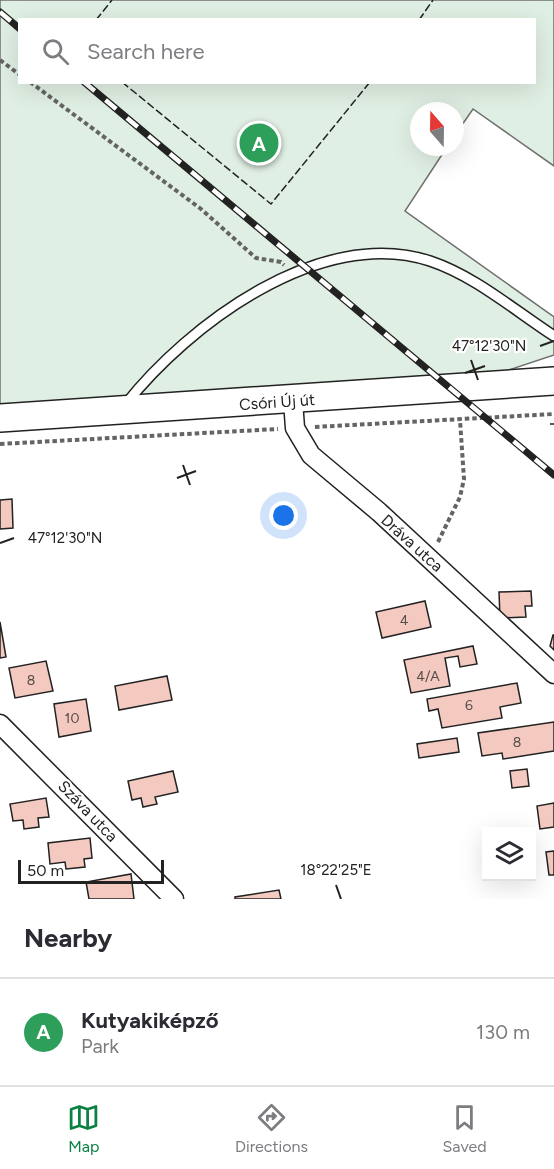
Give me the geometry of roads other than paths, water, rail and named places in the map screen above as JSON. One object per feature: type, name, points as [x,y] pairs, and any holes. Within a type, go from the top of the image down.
[{"type":"main road","name":"Csóri Új út","points":[[0,418],[293,401],[554,381]]},
{"type":"street","name":"Dráva utca","points":[[293,401],[295,428],[311,455],[434,563],[554,674]]},
{"type":"street","name":"Száva utca","points":[[0,724],[174,899]]},
{"type":"lane","points":[[120,411],[141,385],[225,310],[294,273],[347,257],[374,254],[427,260],[453,270],[476,283],[554,336]]},
{"type":"railway","points":[[0,12],[18,27]]},
{"type":"railway","points":[[86,84],[554,475]]},
{"type":"place","name":"Kutyakiképző","points":[[259,143]]}]
